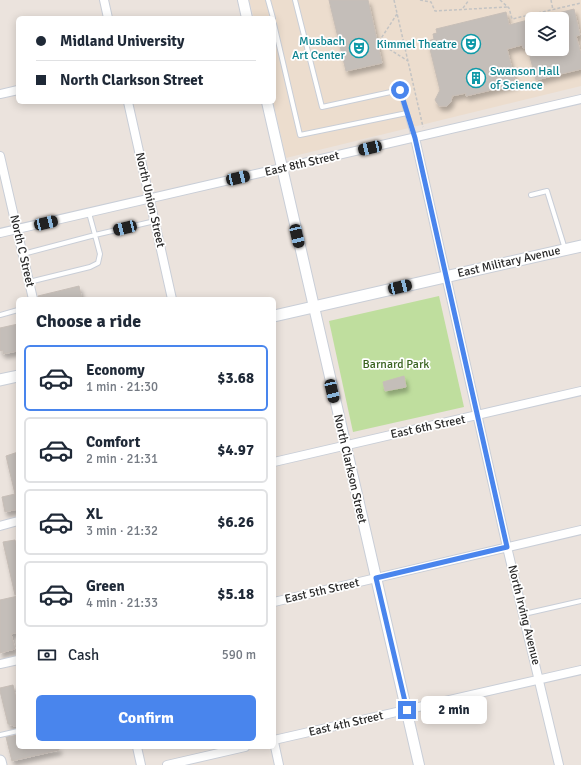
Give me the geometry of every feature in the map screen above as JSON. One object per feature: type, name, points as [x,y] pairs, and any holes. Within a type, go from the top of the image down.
[{"type":"main road","name":"East Military Avenue","points":[[276,316],[581,246]]},
{"type":"main road","points":[[0,380],[16,376]]},
{"type":"main road","points":[[0,761],[1,765]]},
{"type":"street","points":[[104,0],[108,16]]},
{"type":"street","points":[[243,0],[247,16]]},
{"type":"street","points":[[0,94],[16,90]]},
{"type":"street","name":"East 8th Street","points":[[0,233],[581,99]]},
{"type":"street","name":"North Union Street","points":[[128,104],[172,297]]},
{"type":"street","name":"North Clarkson Street","points":[[267,104],[419,765]]},
{"type":"street","name":"North Irving Avenue","points":[[415,138],[507,547],[559,765]]},
{"type":"street","name":"North C Street","points":[[0,156],[33,297]]},
{"type":"street","name":"East 6th Street","points":[[276,462],[581,392]]},
{"type":"street","points":[[0,526],[16,522]]},
{"type":"street","name":"East 5th Street","points":[[276,602],[581,530]]},
{"type":"street","points":[[0,664],[16,660]]},
{"type":"street","name":"East 4th Street","points":[[276,741],[581,670]]},
{"type":"street","points":[[137,749],[141,765]]},
{"type":"street","points":[[167,765],[236,749]]},
{"type":"street","points":[[276,749],[279,765]]},
{"type":"lane","points":[[268,0],[272,16]]},
{"type":"lane","points":[[295,0],[322,107],[400,90],[415,138]]},
{"type":"lane","points":[[276,35],[300,135],[407,113]]},
{"type":"lane","points":[[531,195],[547,191],[565,250]]},
{"type":"lane","points":[[29,282],[90,267],[98,263],[100,254],[89,213]]},
{"type":"lane","points":[[22,254],[155,220]]},
{"type":"lane","points":[[0,315],[16,311]]},
{"type":"lane","points":[[524,614],[581,601]]},
{"type":"lane","points":[[0,735],[16,731]]},
{"type":"path","points":[[394,0],[425,135]]},
{"type":"path","points":[[420,0],[431,2],[435,11],[507,6]]},
{"type":"path","points":[[463,9],[469,0]]},
{"type":"path","points":[[500,0],[507,6],[512,20],[581,3]]},
{"type":"path","points":[[551,0],[553,10]]},
{"type":"path","points":[[397,14],[380,40],[381,44],[408,60]]},
{"type":"shaded area","points":[[249,0],[581,0],[581,86],[286,158],[273,104],[276,104],[276,16],[253,16]]},
{"type":"green space","name":"Barnard Park","points":[[439,296],[464,407],[353,432],[329,321]]},
{"type":"building","points":[[329,0],[368,0],[382,63],[346,71]]},
{"type":"building","points":[[574,9],[580,35],[576,36],[581,54],[581,69],[536,80],[530,56],[569,56],[569,12],[562,12]]},
{"type":"building","points":[[506,12],[509,25],[525,21],[525,48],[523,48],[522,45],[507,49],[516,84],[466,96],[466,93],[452,96],[451,102],[447,106],[439,106],[435,100],[440,90],[428,41],[434,39],[433,34],[437,33],[436,29]]},
{"type":"building","points":[[79,286],[82,297],[38,297]]},
{"type":"building","points":[[16,324],[16,351],[3,354],[3,350],[0,351],[0,328]]},
{"type":"building","points":[[404,376],[406,387],[385,391],[383,382]]},
{"type":"building","points":[[16,453],[16,509],[5,512],[2,497],[15,494],[6,456]]},
{"type":"building","points":[[15,540],[16,544],[15,595],[3,542]]},
{"type":"building","points":[[16,596],[16,633],[11,634],[15,649],[0,653],[0,600]]},
{"type":"building","points":[[13,685],[16,698],[16,726],[8,724],[0,688]]},
{"type":"building","points":[[16,735],[16,749],[59,750],[12,761],[6,737]]},
{"type":"place","name":"Kimmel Theatre","points":[[471,44]]},
{"type":"place","name":"Musbach Art Center","points":[[359,48]]},
{"type":"place","name":"Swanson Hall of Science","points":[[476,78]]},
{"type":"route","points":[[400,90],[415,138],[507,547],[376,578],[407,710]]}]
